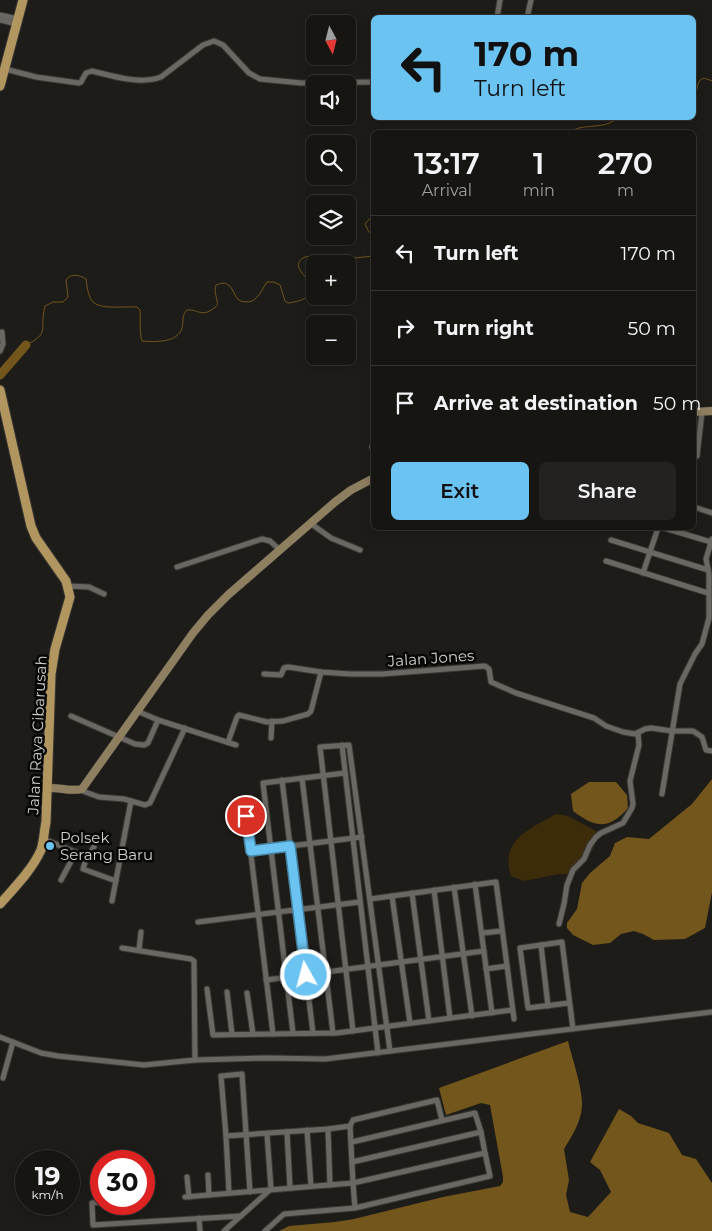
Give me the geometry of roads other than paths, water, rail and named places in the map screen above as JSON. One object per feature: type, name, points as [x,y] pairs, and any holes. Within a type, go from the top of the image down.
[{"type":"main road","points":[[0,86],[23,0]]},
{"type":"main road","points":[[0,390],[31,526],[36,538],[64,577],[68,586]]},
{"type":"main road","name":"Jalan Raya Cibarusah","points":[[0,904],[34,862],[44,839],[51,674],[55,648],[70,603],[68,586]]},
{"type":"street","points":[[498,15],[500,0]]},
{"type":"street","points":[[527,15],[531,0]]},
{"type":"street","points":[[0,15],[18,21]]},
{"type":"street","points":[[0,20],[18,21]]},
{"type":"street","points":[[4,69],[36,77],[78,83],[82,82],[86,73],[92,71],[133,80],[154,79],[161,77],[203,45],[214,41],[222,45],[248,73],[260,79],[301,83],[371,82]]},
{"type":"street","points":[[0,351],[3,344],[2,332]]},
{"type":"street","points":[[696,412],[712,411]]},
{"type":"street","points":[[697,456],[702,412]]},
{"type":"street","points":[[80,790],[193,633],[212,610],[335,502],[351,490],[371,480]]},
{"type":"street","points":[[696,508],[712,512]]},
{"type":"street","points":[[310,523],[331,538],[360,550]]},
{"type":"street","points":[[643,573],[657,530]]},
{"type":"street","points":[[662,794],[680,684],[703,642],[708,618],[709,597],[706,559],[712,541],[671,530]]},
{"type":"street","points":[[177,567],[262,539],[270,541],[280,550]]},
{"type":"street","points":[[611,540],[708,570]]},
{"type":"street","points":[[606,561],[709,597]]},
{"type":"street","points":[[68,586],[88,587],[104,594]]},
{"type":"street","name":"Jalan Jones","points":[[264,674],[281,675],[284,668],[288,667],[321,672],[382,674],[485,666],[489,669],[490,680],[494,684],[586,715],[618,731],[633,734],[648,728],[672,731],[688,730],[698,733],[702,737],[706,750],[712,751]]},
{"type":"street","points":[[228,742],[239,715],[272,722],[300,717],[311,711],[321,672]]},
{"type":"street","points":[[137,711],[158,720],[236,745]]},
{"type":"street","points":[[72,716],[135,744],[146,745],[158,720]]},
{"type":"street","points":[[271,738],[272,722]]},
{"type":"street","points":[[47,788],[80,790],[98,797],[146,804],[152,802],[185,728]]},
{"type":"street","points":[[559,924],[567,885],[573,870],[584,859],[596,837],[623,824],[632,808],[630,781],[639,744],[638,733]]},
{"type":"street","points":[[342,745],[378,1053]]},
{"type":"street","points":[[353,1031],[320,747],[342,745],[349,745],[390,1051]]},
{"type":"street","points":[[293,1033],[263,783],[345,773]]},
{"type":"street","points":[[302,778],[332,1033]]},
{"type":"street","points":[[282,780],[313,1033]]},
{"type":"street","points":[[244,798],[273,1034]]},
{"type":"street","points":[[112,901],[131,801]]},
{"type":"street","points":[[251,851],[362,837]]},
{"type":"street","points":[[44,839],[87,857]]},
{"type":"street","points":[[94,847],[87,857],[83,869],[116,881]]},
{"type":"street","points":[[61,880],[76,852]]},
{"type":"street","points":[[370,898],[496,882],[514,1019]]},
{"type":"street","points":[[475,884],[492,1013]]},
{"type":"street","points":[[454,887],[472,1016]]},
{"type":"street","points":[[434,890],[450,1018]]},
{"type":"street","points":[[412,893],[429,1021]]},
{"type":"street","points":[[392,896],[410,1023]]},
{"type":"street","points":[[198,922],[360,902]]},
{"type":"street","points":[[482,933],[502,931]]},
{"type":"street","points":[[139,950],[142,932]]},
{"type":"street","points":[[570,1003],[528,1008],[520,948],[562,942],[570,1003],[573,1029]]},
{"type":"street","points":[[541,945],[548,1006]]},
{"type":"street","points":[[122,948],[194,961],[195,1060]]},
{"type":"street","points":[[266,980],[484,951]]},
{"type":"street","points":[[486,969],[507,966]]},
{"type":"street","points":[[207,989],[213,1034],[332,1033],[512,1010]]},
{"type":"street","points":[[227,992],[232,1034]]},
{"type":"street","points":[[248,993],[253,1034]]},
{"type":"street","points":[[0,1037],[58,1056],[144,1065],[195,1060],[326,1059],[712,1012]]},
{"type":"street","points":[[3,1078],[13,1042]]},
{"type":"street","points":[[229,1193],[221,1076],[242,1074],[250,1192]]},
{"type":"street","points":[[355,1208],[350,1126],[353,1120],[437,1100],[442,1120]]},
{"type":"street","points":[[265,1231],[284,1214],[355,1208],[490,1176],[486,1152],[475,1112],[352,1142]]},
{"type":"street","points":[[226,1136],[350,1126]]},
{"type":"street","points":[[328,1129],[330,1185]]},
{"type":"street","points":[[307,1130],[311,1186]]},
{"type":"street","points":[[287,1132],[290,1188]]},
{"type":"street","points":[[352,1162],[481,1132]]},
{"type":"street","points":[[267,1134],[271,1189]]},
{"type":"street","points":[[188,1177],[187,1197],[250,1192],[353,1183],[486,1152]]},
{"type":"street","points":[[208,1175],[210,1195]]},
{"type":"street","points":[[224,1231],[271,1189]]},
{"type":"street","points":[[93,1215],[93,1224],[241,1216]]},
{"type":"street","points":[[199,1218],[200,1231]]},
{"type":"waterway","points":[[696,94],[700,80],[712,81]]},
{"type":"waterway","points":[[574,130],[581,127],[600,126],[614,120]]},
{"type":"waterway","points":[[371,217],[365,224],[371,233]]},
{"type":"waterway","points":[[26,345],[39,337],[43,330],[45,306],[53,302],[63,302],[68,297],[66,280],[70,276],[86,279],[90,297],[96,304],[107,307],[137,307],[140,310],[142,341],[165,341],[180,333],[184,314],[187,310],[203,313],[216,307],[216,285],[227,284],[239,300],[247,302],[253,301],[267,282],[274,282],[280,285],[285,301],[288,303],[305,298],[310,293],[309,281],[298,264],[303,258],[310,256],[334,259],[371,256]]},
{"type":"waterway","points":[[0,375],[26,345]]},
{"type":"place","name":"Polsek Serang Baru","points":[[50,846]]}]
